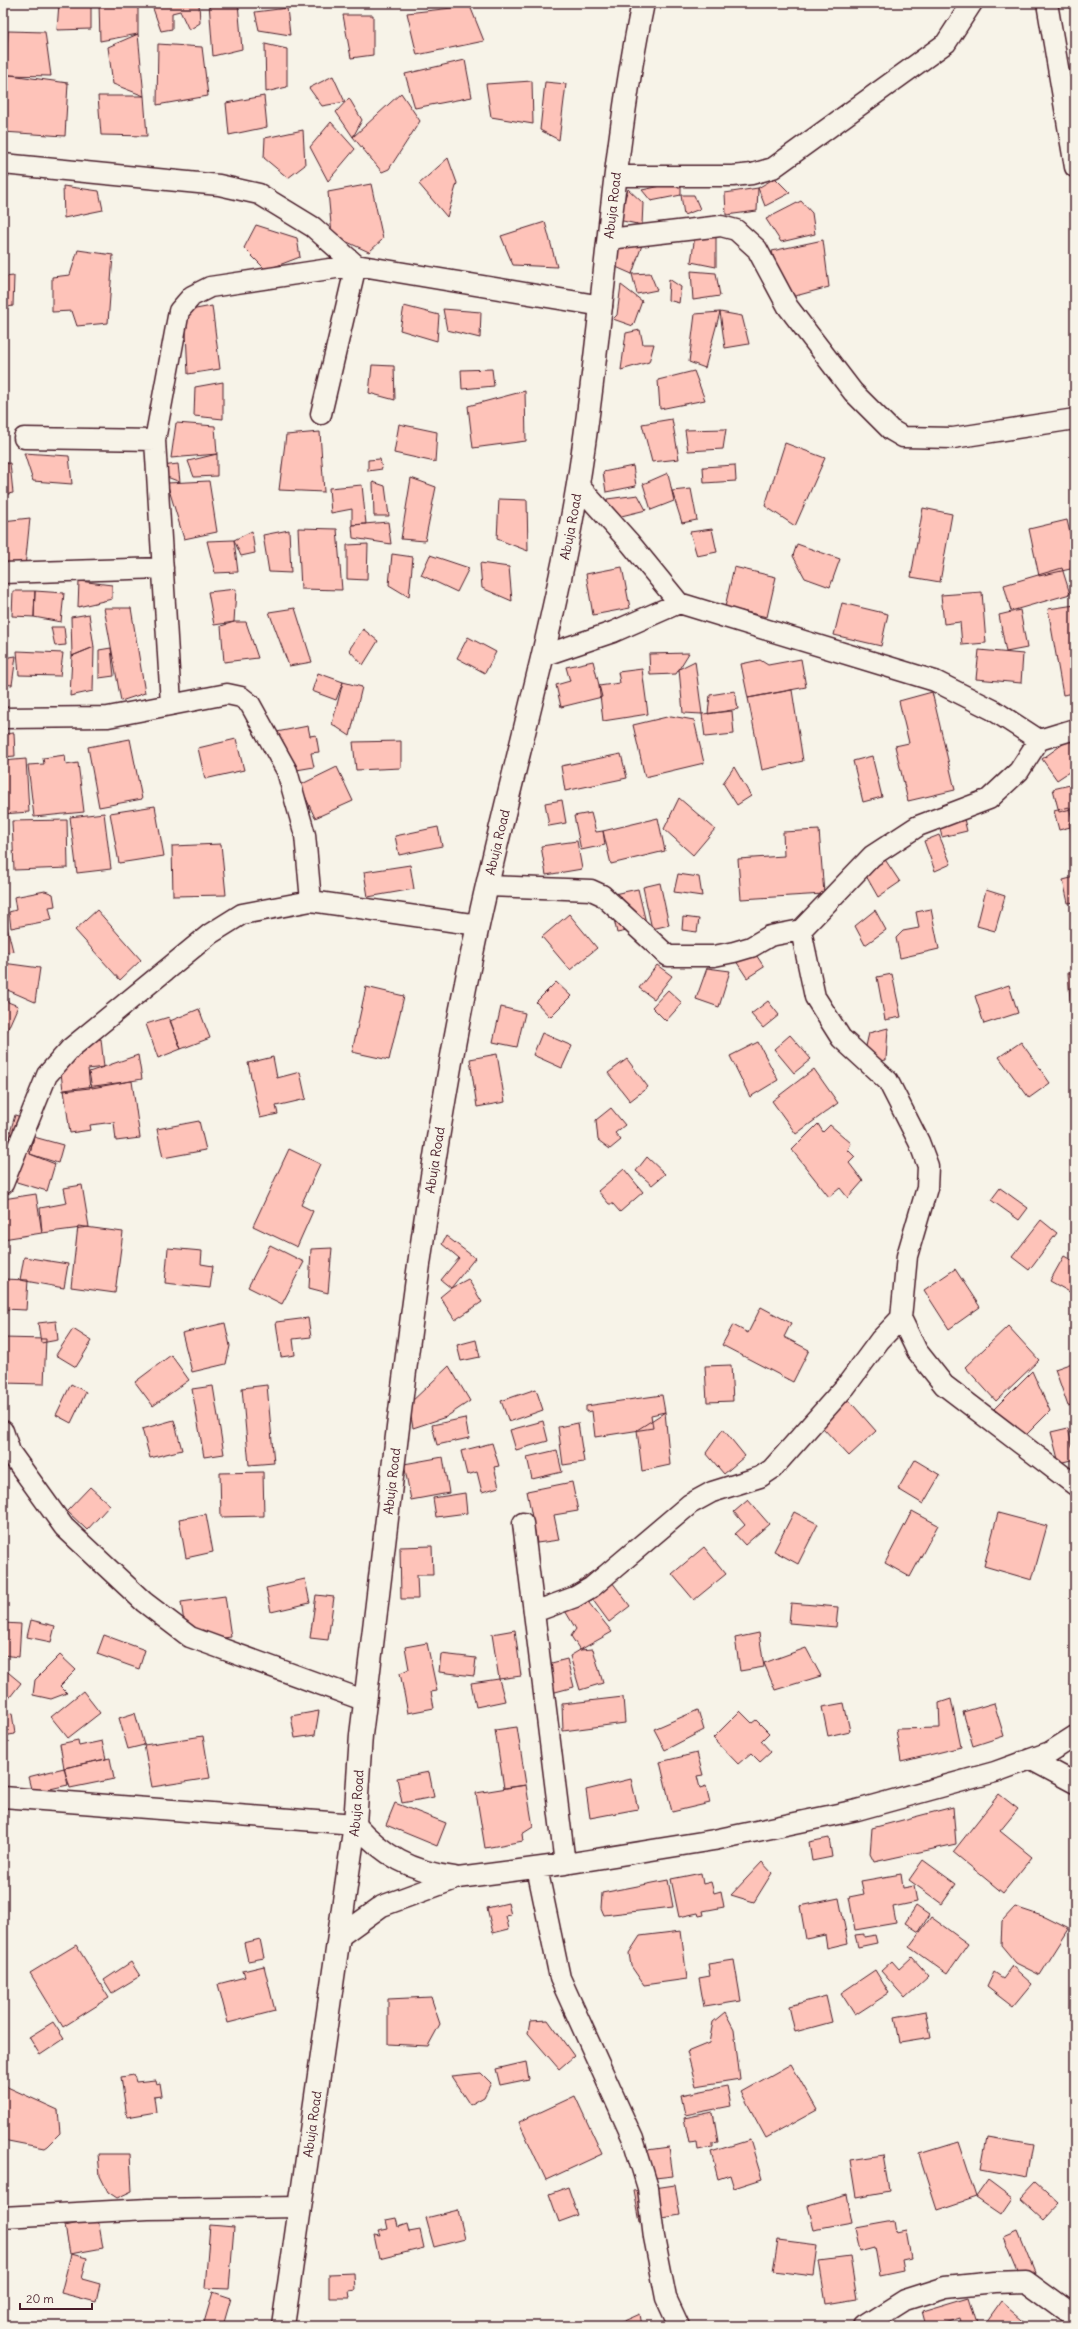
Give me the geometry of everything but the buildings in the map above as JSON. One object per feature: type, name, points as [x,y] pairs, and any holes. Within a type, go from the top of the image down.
[{"type":"main road","name":"Abuja Road","points":[[283,2326],[355,1824],[366,1701],[431,1169],[478,925],[557,590],[578,485],[602,306],[624,115],[643,3]]},
{"type":"street","points":[[617,176],[733,176],[752,174],[773,168],[946,43],[972,3]]},
{"type":"street","points":[[1047,3],[1075,166]]},
{"type":"street","points":[[3,164],[219,185],[259,194],[313,227],[356,265]]},
{"type":"street","points":[[609,239],[721,226],[736,230],[757,249],[788,307],[853,392],[891,430],[903,437],[954,438],[1075,419]]},
{"type":"street","points":[[321,414],[356,265]]},
{"type":"street","points":[[171,704],[155,440],[179,310],[192,296],[210,287],[356,265],[602,306]]},
{"type":"street","points":[[24,438],[155,440]]},
{"type":"street","points":[[578,485],[630,542],[679,603],[935,681],[993,710],[1039,740]]},
{"type":"street","points":[[3,573],[163,568]]},
{"type":"street","points":[[542,656],[613,632],[679,603]]},
{"type":"street","points":[[3,718],[108,717],[227,694],[241,696],[250,704],[287,771],[304,835],[311,901]]},
{"type":"street","points":[[488,886],[591,890],[602,895],[668,956],[714,956],[734,952],[751,947],[770,936],[801,930],[872,856],[918,826],[989,799],[1018,771],[1039,740],[1075,729]]},
{"type":"street","points":[[3,1184],[47,1075],[71,1048],[210,934],[242,914],[311,901],[478,925]]},
{"type":"street","points":[[801,930],[815,997],[841,1038],[888,1081],[919,1142],[928,1166],[927,1188],[907,1256],[901,1318],[917,1351],[944,1385],[1075,1485]]},
{"type":"street","points":[[534,1612],[575,1597],[592,1587],[667,1521],[690,1504],[712,1492],[760,1477],[772,1469],[846,1386],[880,1340],[901,1318]]},
{"type":"street","points":[[3,1431],[7,1453],[64,1527],[144,1602],[190,1637],[366,1701]]},
{"type":"street","points":[[523,1523],[566,1864]]},
{"type":"street","points":[[339,1937],[382,1906],[458,1878],[566,1864],[714,1840],[857,1810],[995,1772],[1050,1752],[1075,1736]]},
{"type":"street","points":[[1030,1759],[1075,1783]]},
{"type":"street","points":[[3,1797],[355,1824],[374,1844],[401,1862],[430,1874],[458,1878]]},
{"type":"street","points":[[537,1868],[560,1978],[633,2139],[648,2188],[654,2237],[666,2298],[679,2326]]},
{"type":"street","points":[[3,2217],[148,2208],[300,2207]]},
{"type":"street","points":[[864,2326],[905,2300],[946,2287],[995,2282],[1026,2281],[1075,2317]]}]
